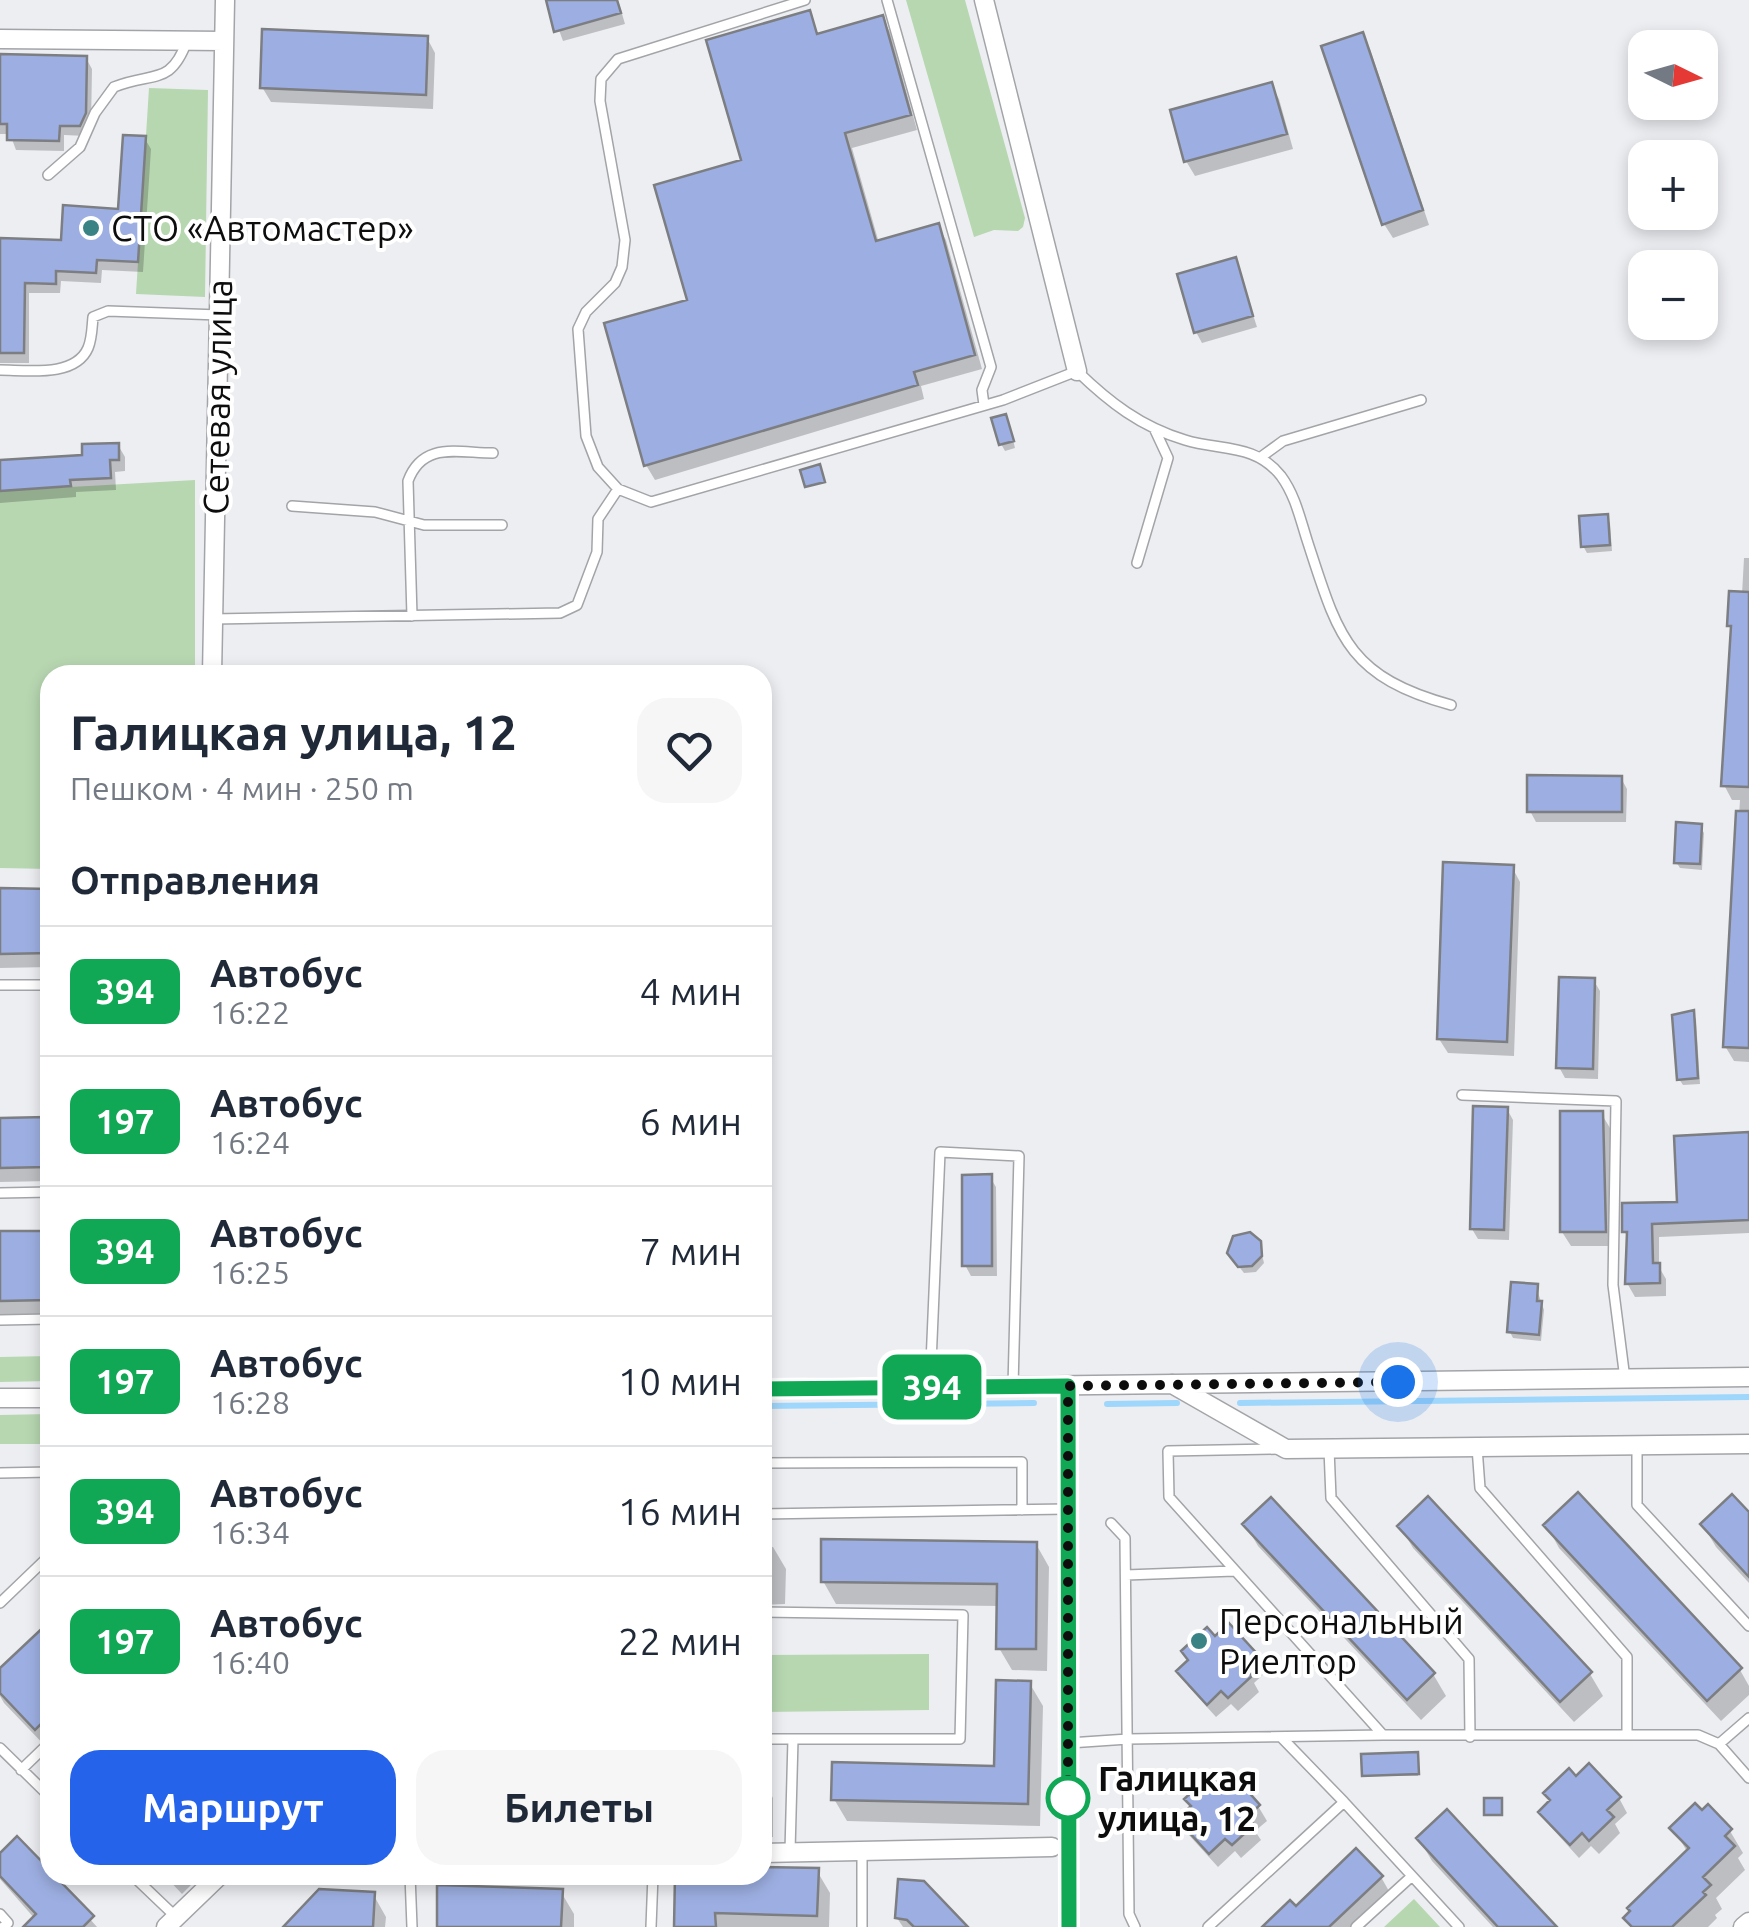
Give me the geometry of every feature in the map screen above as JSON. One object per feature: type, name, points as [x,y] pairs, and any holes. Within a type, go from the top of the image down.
[{"type":"street","name":"Сетевая улица","points":[[212,665],[225,0]]},
{"type":"street","points":[[984,0],[1078,371]]},
{"type":"street","points":[[0,40],[224,41]]},
{"type":"street","points":[[772,1389],[1749,1377]]},
{"type":"street","points":[[1172,1384],[1286,1449],[1749,1444]]},
{"type":"street","points":[[1068,1386],[1068,1743],[1060,1847],[1069,1927]]},
{"type":"street","points":[[0,1398],[40,1398]]},
{"type":"street","points":[[772,1852],[1060,1847]]},
{"type":"street","points":[[171,1922],[210,1885]]},
{"type":"street","points":[[1744,1927],[1749,1922]]},
{"type":"lane","points":[[805,0],[618,60],[601,79],[600,101],[625,240],[622,267],[615,283],[586,312],[578,329],[586,436],[598,467],[618,488],[651,502],[984,405],[1078,371],[1119,410],[1154,428],[1188,442],[1234,447],[1261,457],[1293,497],[1332,616],[1350,650],[1410,694],[1451,705]]},
{"type":"lane","points":[[887,0],[991,367],[982,390],[984,405]]},
{"type":"lane","points":[[48,174],[80,147],[95,113],[114,86],[168,73],[179,64],[188,41]]},
{"type":"lane","points":[[0,370],[62,368],[81,359],[90,346],[93,317],[108,311],[219,316]]},
{"type":"lane","points":[[1261,457],[1283,442],[1421,400]]},
{"type":"lane","points":[[1137,563],[1168,458],[1154,428]]},
{"type":"lane","points":[[412,616],[408,481],[414,465],[436,452],[493,454]]},
{"type":"lane","points":[[213,619],[560,614],[577,606],[596,552],[598,519],[618,488]]},
{"type":"lane","points":[[292,506],[375,512],[424,525],[502,525]]},
{"type":"lane","points":[[0,985],[40,985]]},
{"type":"lane","points":[[1462,1095],[1616,1101],[1612,1285],[1624,1379]]},
{"type":"lane","points":[[930,1387],[940,1152],[1019,1156],[1014,1386]]},
{"type":"lane","points":[[0,1193],[40,1192]]},
{"type":"lane","points":[[0,1320],[40,1319]]},
{"type":"lane","points":[[1637,1445],[1637,1505],[1749,1626]]},
{"type":"lane","points":[[1477,1447],[1480,1488],[1627,1656],[1627,1735]]},
{"type":"lane","points":[[1286,1449],[1168,1451],[1168,1497],[1383,1735]]},
{"type":"lane","points":[[1329,1449],[1332,1498],[1469,1659],[1470,1736]]},
{"type":"lane","points":[[772,1463],[1022,1462],[1022,1510]]},
{"type":"lane","points":[[0,1473],[40,1472]]},
{"type":"lane","points":[[772,1514],[1068,1509]]},
{"type":"lane","points":[[1111,1524],[1126,1538],[1129,1914],[1135,1927]]},
{"type":"lane","points":[[0,1604],[40,1565]]},
{"type":"lane","points":[[1126,1575],[1234,1571]]},
{"type":"lane","points":[[772,1612],[963,1615],[960,1739],[772,1738]]},
{"type":"lane","points":[[1719,1744],[1749,1718]]},
{"type":"lane","points":[[1068,1743],[1383,1735],[1698,1735],[1719,1744],[1749,1778]]},
{"type":"lane","points":[[1282,1738],[1459,1927]]},
{"type":"lane","points":[[790,1852],[793,1739]]},
{"type":"lane","points":[[0,1748],[40,1789]]},
{"type":"lane","points":[[20,1770],[40,1751]]},
{"type":"lane","points":[[1208,1927],[1344,1802]]},
{"type":"lane","points":[[862,1851],[862,1927]]},
{"type":"lane","points":[[1356,1927],[1412,1876]]},
{"type":"lane","points":[[140,1885],[171,1922]]},
{"type":"lane","points":[[410,1885],[412,1927]]},
{"type":"lane","points":[[651,1927],[653,1885]]},
{"type":"lane","points":[[0,1914],[8,1922],[3,1927]]},
{"type":"green space","points":[[906,0],[965,0],[1025,218],[1018,231],[994,230],[974,237]]},
{"type":"green space","points":[[149,88],[208,90],[205,297],[136,294]]},
{"type":"green space","points":[[195,480],[195,665],[40,665],[40,869],[0,868],[0,491]]},
{"type":"green space","points":[[40,1356],[40,1381],[0,1382],[0,1357]]},
{"type":"green space","points":[[40,1414],[40,1444],[0,1444],[0,1415]]},
{"type":"green space","points":[[929,1654],[929,1710],[772,1712],[772,1655]]},
{"type":"green space","points":[[1414,1899],[1440,1927],[1384,1927]]},
{"type":"building","points":[[546,0],[617,0],[621,13],[554,32]]},
{"type":"building","points":[[810,10],[817,34],[883,15],[911,115],[845,133],[876,241],[939,223],[975,355],[914,372],[918,385],[644,466],[604,323],[687,300],[654,185],[741,160],[706,40]]},
{"type":"building","points":[[262,29],[428,36],[426,95],[260,88]]},
{"type":"building","points":[[1363,32],[1423,210],[1382,225],[1321,46]]},
{"type":"building","points":[[0,54],[87,56],[86,113],[80,126],[60,126],[59,141],[7,140],[7,124],[0,124]]},
{"type":"building","points":[[1272,82],[1287,134],[1184,162],[1170,110]]},
{"type":"building","points":[[123,135],[146,136],[138,262],[97,260],[96,273],[56,271],[56,284],[25,283],[24,353],[0,353],[0,238],[61,240],[63,205],[118,209]]},
{"type":"building","points":[[1236,257],[1253,316],[1194,333],[1177,274]]},
{"type":"building","points":[[1006,414],[1014,441],[999,445],[991,418]]},
{"type":"building","points":[[119,443],[119,460],[110,460],[111,478],[70,480],[71,486],[0,491],[0,460],[82,455],[82,444]]},
{"type":"building","points":[[820,464],[825,482],[805,487],[800,470]]},
{"type":"building","points":[[1608,514],[1610,545],[1581,547],[1579,516]]},
{"type":"building","points":[[1729,591],[1749,592],[1749,787],[1721,786],[1731,626],[1727,626]]},
{"type":"building","points":[[1527,775],[1622,776],[1622,812],[1527,812]]},
{"type":"building","points":[[1736,811],[1749,811],[1749,1048],[1723,1047]]},
{"type":"building","points":[[1676,822],[1702,824],[1700,864],[1674,863]]},
{"type":"building","points":[[1443,862],[1514,865],[1507,1042],[1437,1039]]},
{"type":"building","points":[[0,888],[40,889],[40,953],[0,954]]},
{"type":"building","points":[[1559,977],[1595,978],[1593,1069],[1556,1068]]},
{"type":"building","points":[[1694,1010],[1698,1078],[1677,1080],[1672,1015]]},
{"type":"building","points":[[1473,1106],[1508,1107],[1504,1230],[1470,1229]]},
{"type":"building","points":[[1560,1111],[1603,1111],[1606,1232],[1560,1232]]},
{"type":"building","points":[[40,1117],[40,1167],[0,1168],[0,1118]]},
{"type":"building","points":[[1749,1132],[1749,1220],[1652,1224],[1653,1263],[1660,1263],[1660,1283],[1625,1284],[1627,1232],[1622,1232],[1622,1203],[1677,1202],[1674,1136]]},
{"type":"building","points":[[992,1174],[992,1266],[962,1266],[962,1175]]},
{"type":"building","points":[[0,1231],[40,1231],[40,1300],[0,1301]]},
{"type":"building","points":[[1250,1232],[1261,1241],[1262,1256],[1252,1266],[1238,1267],[1227,1253],[1233,1236]]},
{"type":"building","points":[[1511,1282],[1538,1284],[1537,1301],[1542,1301],[1539,1335],[1507,1332]]},
{"type":"building","points":[[1578,1492],[1742,1668],[1707,1701],[1543,1525]]},
{"type":"building","points":[[1732,1494],[1749,1512],[1749,1577],[1700,1524]]},
{"type":"building","points":[[1428,1496],[1592,1672],[1560,1702],[1397,1526]]},
{"type":"building","points":[[1271,1497],[1435,1673],[1407,1700],[1242,1524]]},
{"type":"building","points":[[821,1539],[1037,1542],[1036,1649],[996,1649],[997,1584],[821,1582]]},
{"type":"building","points":[[1229,1623],[1260,1657],[1246,1669],[1252,1676],[1228,1698],[1221,1691],[1207,1705],[1176,1671],[1188,1660],[1181,1651],[1207,1627],[1215,1636]]},
{"type":"building","points":[[40,1630],[40,1725],[35,1730],[0,1693],[0,1668]]},
{"type":"building","points":[[996,1680],[1031,1681],[1028,1804],[831,1800],[832,1762],[994,1766]]},
{"type":"building","points":[[1418,1752],[1419,1774],[1362,1776],[1361,1754]]},
{"type":"building","points":[[1589,1763],[1621,1797],[1607,1810],[1614,1817],[1589,1841],[1582,1833],[1570,1845],[1538,1812],[1550,1800],[1543,1793],[1569,1768],[1576,1776]]},
{"type":"building","points":[[1230,1771],[1260,1805],[1247,1817],[1254,1825],[1232,1845],[1225,1839],[1209,1854],[1177,1819],[1191,1806],[1184,1799],[1210,1776],[1217,1783]]},
{"type":"building","points":[[1484,1798],[1502,1798],[1502,1815],[1484,1815]]},
{"type":"building","points":[[1695,1803],[1702,1810],[1708,1804],[1732,1829],[1725,1836],[1735,1846],[1703,1877],[1711,1885],[1703,1892],[1706,1895],[1672,1927],[1632,1927],[1623,1918],[1630,1911],[1627,1908],[1689,1848],[1669,1828]]},
{"type":"building","points":[[1447,1809],[1557,1927],[1498,1927],[1416,1838]]},
{"type":"building","points":[[17,1836],[40,1860],[40,1885],[64,1885],[94,1916],[83,1927],[23,1927],[36,1914],[0,1876],[0,1853]]},
{"type":"building","points":[[1356,1848],[1383,1876],[1329,1927],[1262,1927],[1290,1900],[1296,1906]]},
{"type":"building","points":[[772,1867],[819,1868],[817,1916],[715,1913],[716,1927],[674,1927],[675,1885],[772,1885]]},
{"type":"building","points":[[898,1879],[924,1881],[968,1927],[914,1927],[907,1920],[895,1918]]},
{"type":"building","points":[[437,1885],[563,1889],[561,1927],[437,1927]]},
{"type":"building","points":[[319,1889],[375,1892],[373,1927],[283,1927]]},
{"type":"waterway","points":[[1240,1403],[1749,1397]]},
{"type":"waterway","points":[[772,1406],[1034,1403]]},
{"type":"waterway","points":[[1107,1404],[1177,1403]]},
{"type":"bus line","name":"394","points":[[772,1389],[1068,1386],[1069,1927]]},
{"type":"place","name":"СТО «Автомастер»","points":[[91,228]]},
{"type":"place","name":"Персональный Риелтор","points":[[1199,1641]]},
{"type":"place","name":"Галицкая улица, 12","points":[[1068,1798]]},
{"type":"route","points":[[1068,1798],[1068,1386],[1398,1382]]}]
